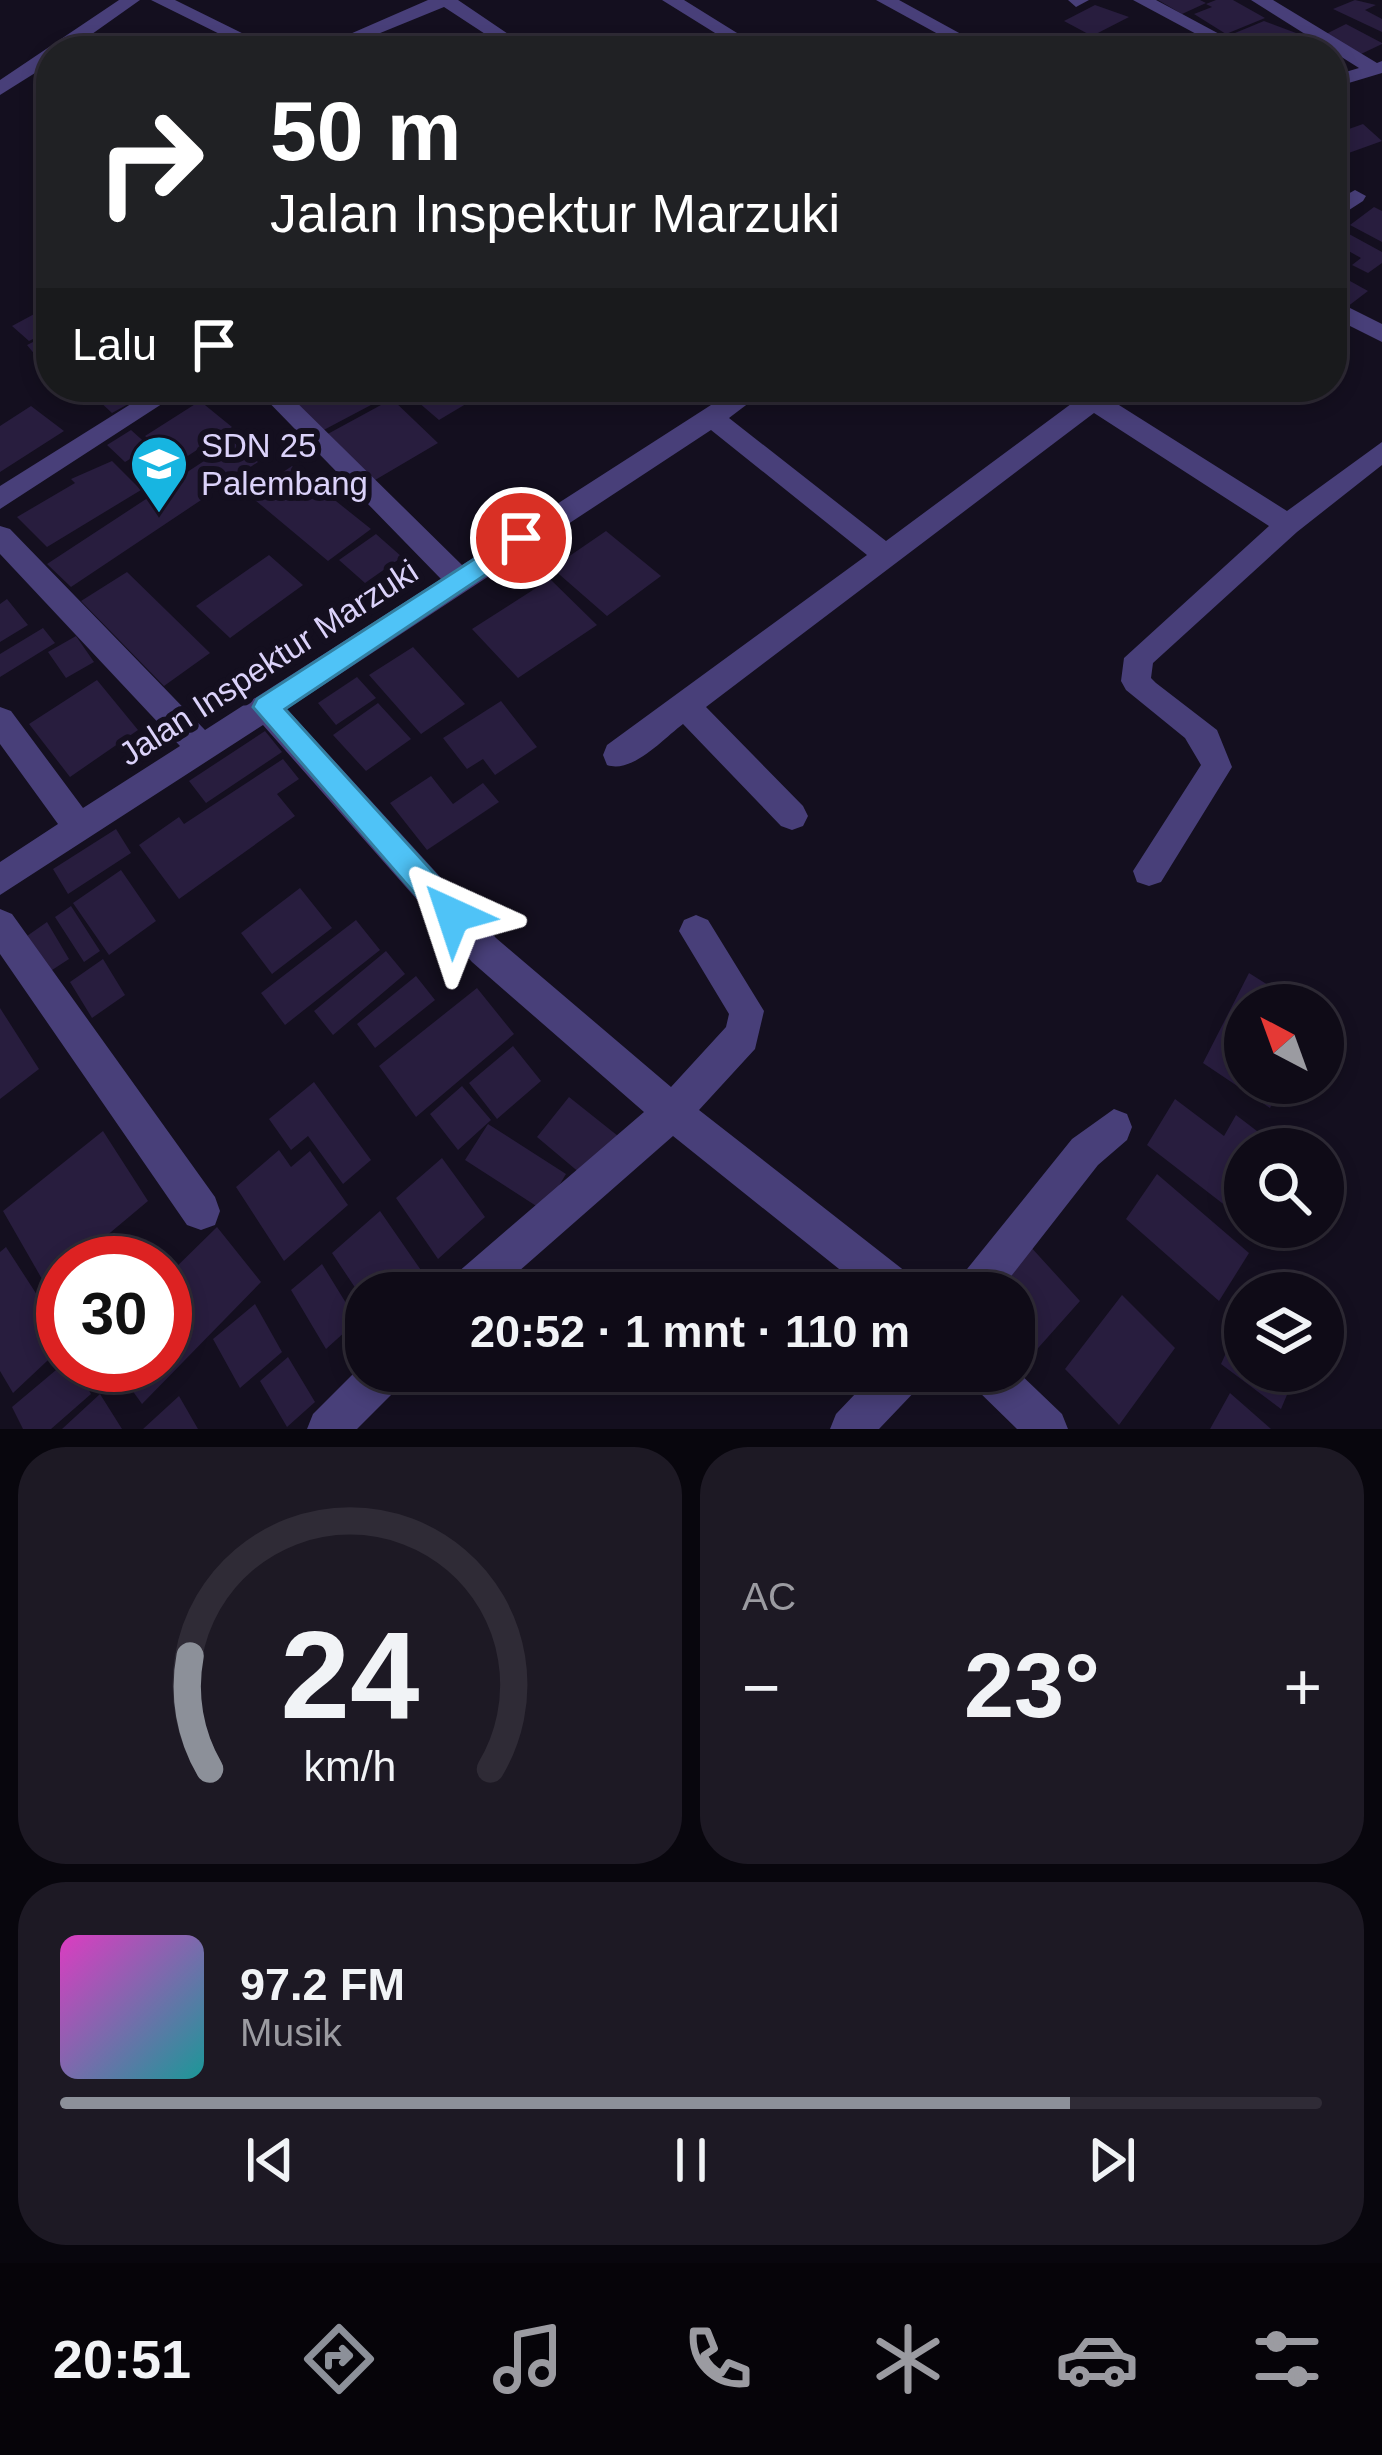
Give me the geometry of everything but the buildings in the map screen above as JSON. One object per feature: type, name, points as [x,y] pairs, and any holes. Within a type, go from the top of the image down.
[{"type":"street","points":[[77,36],[131,0]]},
{"type":"street","points":[[160,0],[237,36]]},
{"type":"street","points":[[357,36],[445,0],[501,36]]},
{"type":"street","points":[[671,0],[732,36]]},
{"type":"street","points":[[885,0],[953,36]]},
{"type":"street","points":[[1142,0],[1213,36]]},
{"type":"street","points":[[1260,0],[1322,36]]},
{"type":"street","points":[[1347,50],[1378,68]]},
{"type":"street","points":[[0,89],[36,64]]},
{"type":"street","points":[[1347,77],[1378,68]]},
{"type":"street","points":[[1347,202],[1355,196]]},
{"type":"street","points":[[1347,315],[1382,334]]},
{"type":"street","points":[[0,499],[152,402]]},
{"type":"street","points":[[281,402],[458,580]]},
{"type":"street","points":[[618,754],[1079,402]]},
{"type":"street","points":[[1107,402],[1288,525]]},
{"type":"street","points":[[714,403],[883,553]]},
{"type":"street","name":"Jalan Inspektur Marzuki","points":[[0,880],[458,580],[714,403]]},
{"type":"street","points":[[1149,871],[1217,767],[1216,749],[1206,736],[1144,693],[1136,680],[1139,658],[1288,525],[1382,451]]},
{"type":"street","points":[[0,536],[203,749]]},
{"type":"street","points":[[686,706],[792,816]]},
{"type":"street","points":[[266,707],[484,950],[672,1112],[874,1272]]},
{"type":"street","points":[[0,721],[80,829]]},
{"type":"street","points":[[0,926],[202,1211]]},
{"type":"street","points":[[488,1272],[672,1112],[742,1036],[747,1024],[740,998],[696,931]]},
{"type":"street","points":[[990,1272],[1085,1152],[1114,1127]]},
{"type":"street","points":[[328,1429],[364,1392]]},
{"type":"street","points":[[851,1429],[885,1392]]},
{"type":"street","points":[[1009,1392],[1047,1429]]},
{"type":"place","name":"SDN 25 Palembang","points":[[159,515]]},
{"type":"route","points":[[453,915],[266,707],[521,538]]}]
